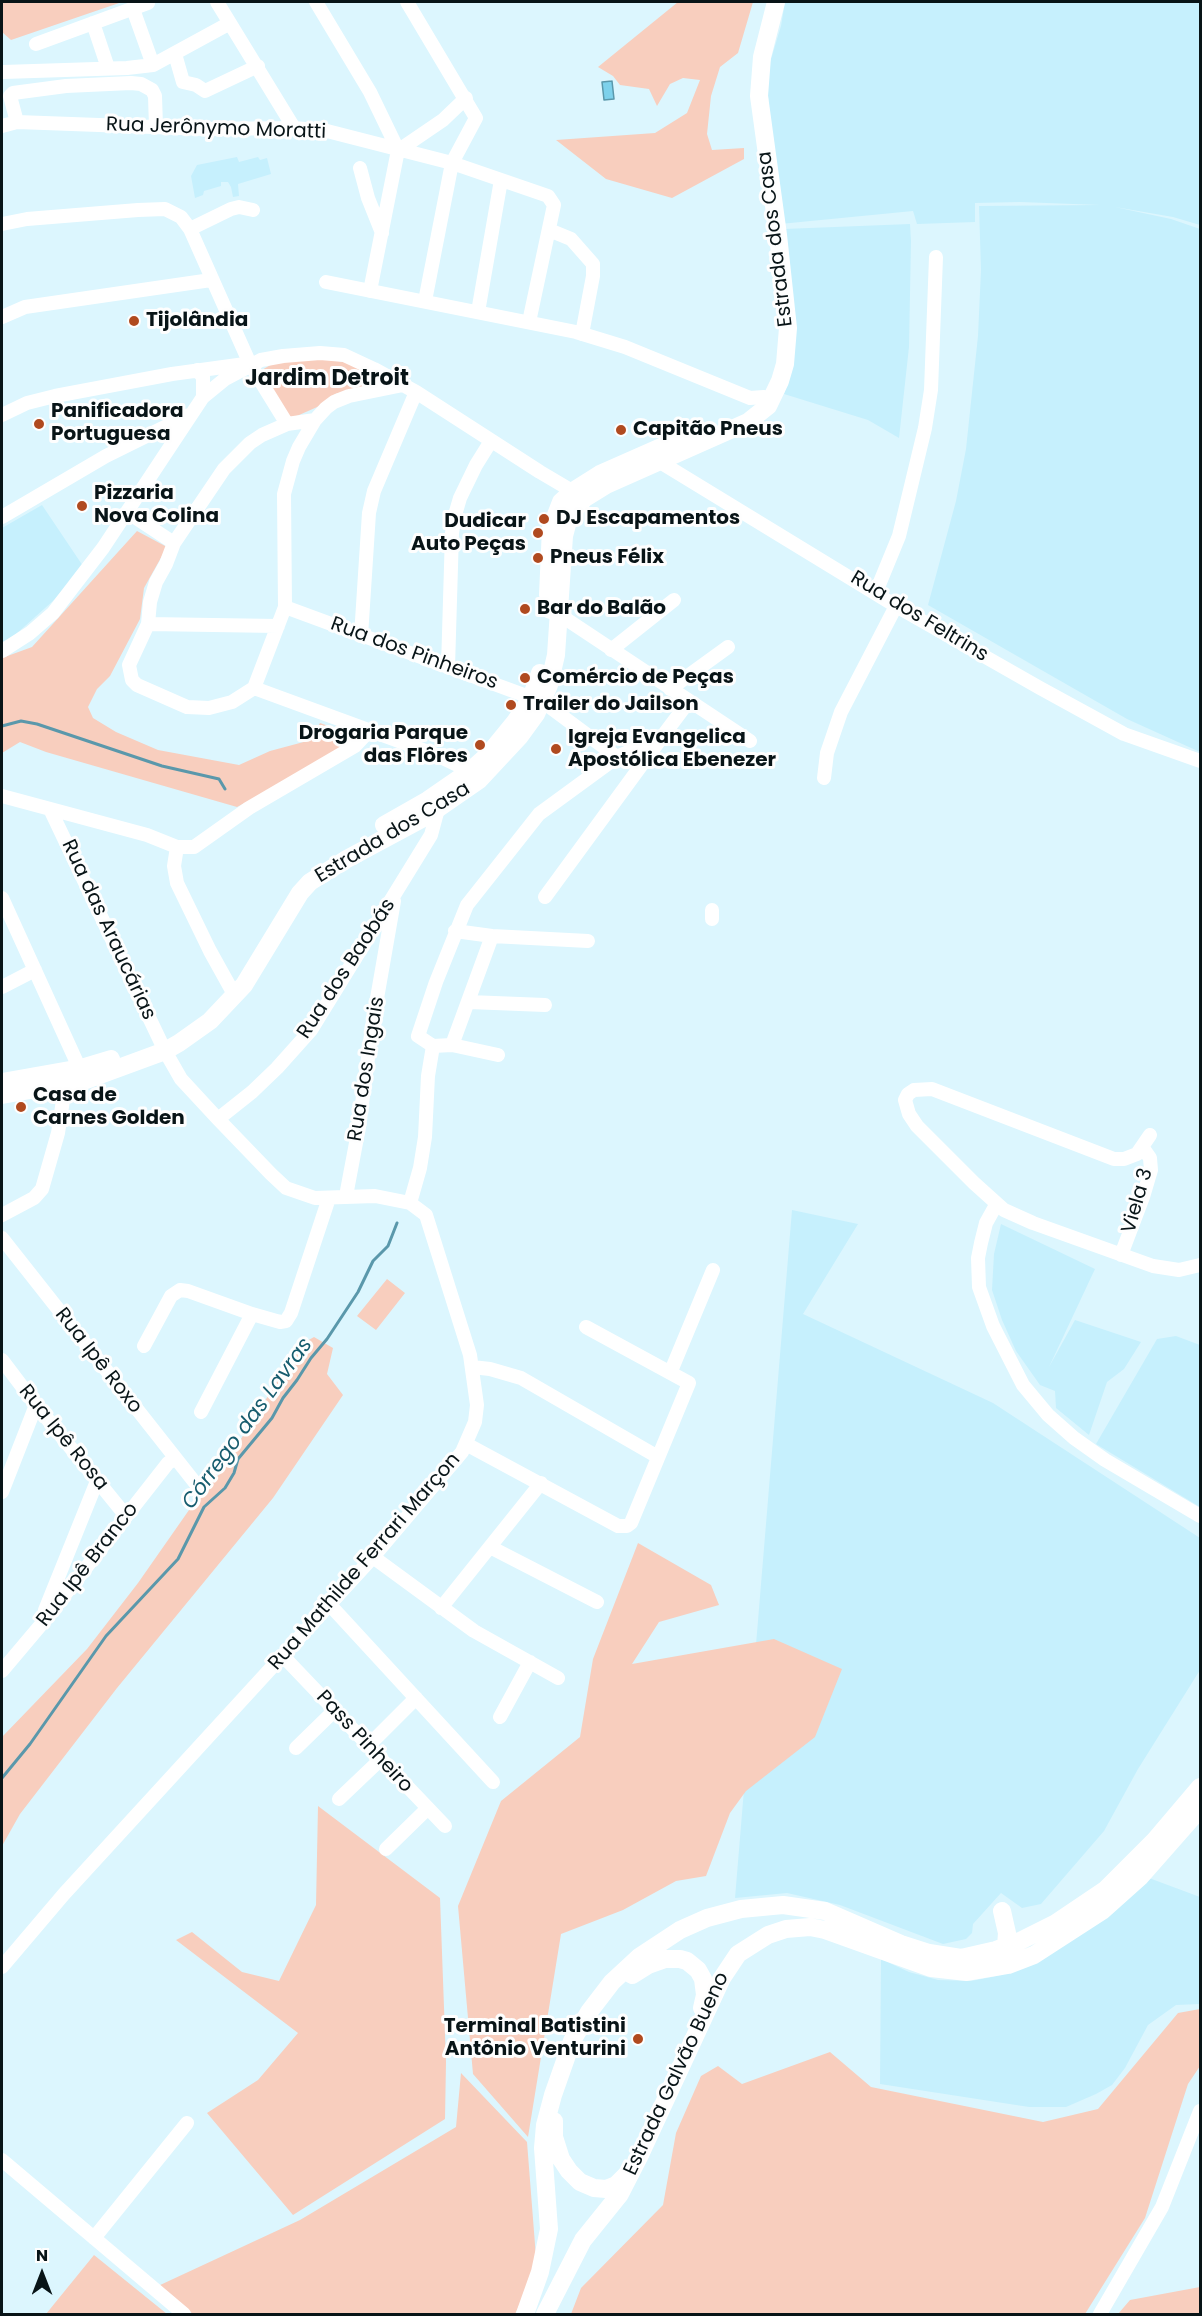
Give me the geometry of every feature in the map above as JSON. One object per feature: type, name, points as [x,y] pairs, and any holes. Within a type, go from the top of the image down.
[{"type":"main road","name":"Estrada dos Casa","points":[[2,1095],[75,1076],[162,1045],[232,991],[242,970],[296,891],[304,871],[436,803],[475,776],[498,744],[537,700],[554,613],[564,536],[579,495],[606,485],[755,400],[779,359],[781,326],[774,253],[752,94],[753,58],[766,2]]},
{"type":"main road","name":"Estrada dos Casa","points":[[655,457],[748,422],[760,414],[773,397],[785,364],[788,328],[786,307],[759,96],[762,57],[776,2]]},
{"type":"main road","name":"Estrada dos Casa","points":[[2,1082],[75,1076]]},
{"type":"main road","points":[[525,2314],[540,2272],[549,2229],[543,2148],[545,2125],[553,2095],[572,2041],[589,2012],[628,1966],[673,1934],[707,1918],[758,1906],[796,1905],[825,1911],[901,1944],[928,1953],[962,1958],[1006,1946],[1056,1923],[1105,1890],[1155,1840],[1200,1787]]},
{"type":"main road","name":"Estrada Galvão Bueno","points":[[545,2314],[577,2250],[620,2193],[729,1964],[738,1954],[760,1939],[786,1929],[810,1927],[825,1930],[931,1968],[967,1972],[999,1967],[1034,1955],[1102,1911],[1140,1877],[1200,1809]]},
{"type":"main road","points":[[891,1955],[953,1963],[987,1962],[999,1958],[1004,1953],[1007,1933],[1002,1911]]},
{"type":"main road","points":[[602,1997],[648,1965],[672,1958],[687,1961],[698,1970],[704,1985],[704,2001],[674,2078]]},
{"type":"main road","points":[[553,2095],[554,2137],[561,2159],[580,2182],[599,2188],[616,2185],[639,2157]]},
{"type":"street","points":[[217,2],[294,128]]},
{"type":"street","points":[[316,2],[370,92],[399,150],[370,291]]},
{"type":"street","points":[[407,2],[476,118],[452,163],[425,301]]},
{"type":"street","points":[[36,44],[148,3]]},
{"type":"street","points":[[133,9],[153,65]]},
{"type":"street","points":[[93,23],[108,68]]},
{"type":"street","points":[[3,72],[153,65],[230,23]]},
{"type":"street","points":[[175,54],[183,82],[196,85],[205,92],[258,66]]},
{"type":"street","points":[[16,122],[10,96],[13,93],[66,86],[131,83],[141,84],[152,90],[155,96],[156,127]]},
{"type":"street","points":[[399,150],[444,120],[466,98]]},
{"type":"street","name":"Rua Jerônymo Moratti","points":[[2,126],[16,122],[208,129],[294,128],[350,136],[452,163],[548,196],[553,202],[549,230]]},
{"type":"street","points":[[360,168],[368,198],[382,233]]},
{"type":"street","points":[[478,312],[501,180]]},
{"type":"street","points":[[190,229],[231,209],[239,207],[253,210]]},
{"type":"street","points":[[2,224],[56,216],[165,209],[181,217],[190,229],[250,364],[287,424]]},
{"type":"street","points":[[529,322],[549,230],[572,239],[593,264],[593,276],[582,334]]},
{"type":"street","points":[[876,592],[899,536],[925,428],[931,390],[936,257]]},
{"type":"street","points":[[2,317],[25,307],[212,280]]},
{"type":"street","points":[[326,282],[582,334],[625,347],[755,400]]},
{"type":"street","points":[[2,415],[27,403],[55,396],[200,373],[290,355],[320,353],[344,355],[416,392],[579,495]]},
{"type":"street","points":[[2,651],[30,633],[53,613],[104,548],[202,397],[225,379],[250,364]]},
{"type":"street","points":[[200,373],[202,397]]},
{"type":"street","points":[[315,420],[287,424],[262,435],[236,456],[174,543],[156,582],[150,602],[148,624],[129,664],[132,680],[137,685],[187,706],[209,708],[232,702],[254,688],[285,607],[284,494],[293,461],[315,420],[326,408],[341,399],[403,385]]},
{"type":"street","points":[[361,636],[368,531],[374,491],[416,392]]},
{"type":"street","points":[[2,517],[106,456],[190,415]]},
{"type":"street","points":[[448,667],[452,533],[455,515],[460,498],[476,465],[491,441]]},
{"type":"street","name":"Rua dos Feltrins","points":[[655,457],[896,606],[1124,734],[1200,761]]},
{"type":"street","points":[[127,512],[174,543]]},
{"type":"street","points":[[611,650],[674,600]]},
{"type":"street","points":[[824,778],[826,753],[841,712],[896,606]]},
{"type":"street","name":"Rua dos Pinheiros","points":[[285,607],[537,700],[617,757]]},
{"type":"street","points":[[554,613],[750,741]]},
{"type":"street","points":[[148,624],[278,626]]},
{"type":"street","points":[[670,689],[728,647]]},
{"type":"street","points":[[254,688],[434,754],[475,776]]},
{"type":"street","points":[[544,897],[689,701]]},
{"type":"street","points":[[2,796],[147,835],[177,847],[198,846],[249,808],[355,746],[370,730]]},
{"type":"street","points":[[498,1055],[452,1045],[433,1046],[419,1038],[455,931],[474,896],[539,814],[617,757],[662,737]]},
{"type":"street","name":"Rua dos Baobás","points":[[218,1119],[252,1092],[311,1030],[430,835],[436,803]]},
{"type":"street","name":"Rua das Araucárias","points":[[50,809],[162,1045]]},
{"type":"street","points":[[177,847],[174,866],[177,883],[232,991]]},
{"type":"street","name":"Rua dos Ingais","points":[[346,1196],[359,1127],[394,896]]},
{"type":"street","points":[[2,898],[35,969],[75,1076],[46,1179],[34,1198],[2,1215]]},
{"type":"street","points":[[455,931],[492,936],[588,942]]},
{"type":"street","points":[[370,935],[387,942]]},
{"type":"street","points":[[452,1045],[492,936]]},
{"type":"street","points":[[2,987],[35,969]]},
{"type":"street","points":[[469,1002],[545,1005]]},
{"type":"street","points":[[162,1045],[182,1079],[286,1188],[303,1195],[329,1198],[375,1196],[410,1203],[423,1145],[428,1076],[433,1046]]},
{"type":"street","points":[[1150,1135],[1137,1154],[1128,1159],[1113,1159],[1057,1139],[937,1090],[921,1089],[911,1092],[905,1104],[913,1120],[996,1205],[1014,1216],[1171,1270],[1200,1265]]},
{"type":"street","name":"Viela 3","points":[[1121,1254],[1143,1197],[1150,1170],[1150,1158],[1143,1148]]},
{"type":"street","points":[[144,1346],[171,1296],[177,1291],[188,1291],[280,1322],[288,1318],[329,1198]]},
{"type":"street","name":"Rua Mathilde Ferrari Marçon","points":[[2,1967],[64,1894],[373,1557],[466,1444],[475,1422],[477,1405],[472,1367],[430,1224],[426,1215],[410,1203]]},
{"type":"street","points":[[996,1205],[986,1223],[981,1243],[978,1258],[979,1287],[993,1326],[1023,1384],[1048,1415],[1074,1438],[1105,1460],[1200,1516]]},
{"type":"street","name":"Rua Ipê Roxo","points":[[2,1238],[196,1484]]},
{"type":"street","points":[[671,1371],[713,1270]]},
{"type":"street","points":[[201,1412],[252,1314]]},
{"type":"street","points":[[466,1444],[618,1526],[623,1527],[631,1523],[689,1386],[688,1381],[586,1327]]},
{"type":"street","name":"Rua Ipê Rosa","points":[[2,1360],[126,1516]]},
{"type":"street","points":[[472,1367],[490,1369],[521,1378],[658,1456]]},
{"type":"street","points":[[2,1492],[36,1405]]},
{"type":"street","name":"Rua Ipê Branco","points":[[2,1671],[168,1463],[175,1459]]},
{"type":"street","points":[[45,1620],[45,1610],[96,1480]]},
{"type":"street","points":[[441,1608],[541,1483]]},
{"type":"street","points":[[490,1547],[597,1602]]},
{"type":"street","points":[[373,1557],[474,1631],[558,1678]]},
{"type":"street","points":[[330,1605],[493,1782]]},
{"type":"street","name":"Pass Pinheiro","points":[[283,1656],[427,1809],[446,1826]]},
{"type":"street","points":[[500,1717],[530,1662]]},
{"type":"street","points":[[368,1746],[416,1698]]},
{"type":"street","points":[[296,1748],[335,1710]]},
{"type":"street","points":[[339,1799],[381,1760]]},
{"type":"street","points":[[386,1849],[427,1809]]},
{"type":"street","points":[[1100,2314],[1162,2207],[1200,2111]]},
{"type":"street","points":[[94,2238],[187,2123]]},
{"type":"street","points":[[2,2160],[184,2314]]},
{"type":"shaded area","points":[[2,2],[122,2],[11,40],[2,32]]},
{"type":"shaded area","points":[[678,2],[753,2],[738,53],[720,67],[711,96],[707,134],[712,150],[744,148],[744,159],[672,198],[606,179],[556,140],[655,133],[687,113],[700,80],[683,78],[670,84],[657,106],[649,89],[620,85],[613,76],[598,67]]},
{"type":"shaded area","points":[[785,2],[1200,2],[1200,225],[1173,217],[1115,207],[1171,219],[1200,229],[1200,752],[1127,719],[928,605],[956,501],[966,449],[978,336],[981,270],[979,206],[1100,205],[975,203],[975,222],[917,224],[913,211],[780,224],[767,85],[768,69],[781,26]]},
{"type":"shaded area","points":[[237,157],[239,162],[258,157],[260,160],[267,158],[271,174],[238,184],[239,196],[233,197],[228,182],[221,182],[221,186],[204,191],[203,195],[195,198],[191,176],[197,165]]},
{"type":"shaded area","points":[[910,224],[909,347],[899,438],[868,420],[784,394],[791,372],[784,229]]},
{"type":"shaded area","points":[[324,358],[348,363],[381,382],[335,394],[324,404],[290,419],[260,371],[274,363]]},
{"type":"shaded area","points":[[42,505],[83,566],[54,600],[15,635],[2,642],[2,528]]},
{"type":"shaded area","points":[[137,531],[167,547],[144,588],[140,619],[110,676],[97,689],[88,707],[93,718],[116,732],[158,750],[239,765],[270,751],[311,740],[320,723],[354,735],[351,742],[289,780],[237,807],[46,752],[20,742],[2,753],[2,658],[32,647]]},
{"type":"shaded area","points":[[792,1210],[858,1224],[803,1314],[993,1403],[1200,1538],[1200,1670],[1138,1769],[1104,1831],[1041,1904],[1022,1908],[1001,1893],[973,1924],[972,1933],[966,1939],[943,1944],[840,1905],[787,1893],[735,1898]]},
{"type":"shaded area","points":[[1001,1224],[1095,1269],[1049,1367],[1075,1320],[1141,1342],[1124,1369],[1107,1382],[1089,1435],[1056,1408],[1055,1391],[1040,1385],[1016,1351],[1002,1320],[992,1290],[994,1254]]},
{"type":"shaded area","points":[[387,1279],[405,1293],[376,1330],[357,1316]]},
{"type":"shaded area","points":[[1176,1336],[1200,1345],[1200,1507],[1096,1444],[1157,1339]]},
{"type":"shaded area","points":[[314,1337],[333,1348],[327,1374],[343,1395],[273,1498],[117,1688],[20,1814],[2,1846],[2,1737],[87,1649],[138,1583],[196,1500],[230,1462],[229,1458],[300,1345]]},
{"type":"shaded area","points":[[638,1543],[711,1585],[719,1605],[659,1622],[632,1664],[774,1639],[842,1669],[815,1737],[746,1791],[730,1813],[706,1876],[676,1881],[623,1910],[561,1934],[528,2137],[473,2074],[458,1906],[501,1801],[580,1737],[593,1659]]},
{"type":"shaded area","points":[[318,1806],[440,1898],[446,2062],[445,2119],[293,2215],[207,2113],[258,2080],[298,2033],[176,1940],[192,1932],[242,1972],[279,1981],[316,1905]]},
{"type":"shaded area","points":[[1149,1878],[1200,1897],[1200,2004],[1176,2005],[1148,2025],[1125,2068],[1112,2085],[1066,2107],[1029,2107],[880,2084],[881,1959],[909,1972],[938,1980],[971,1981],[1002,1975],[1079,1935]]},
{"type":"shaded area","points":[[1200,2009],[1200,2066],[1188,2084],[1145,2218],[1085,2314],[571,2314],[581,2288],[663,2205],[676,2133],[701,2076],[718,2066],[742,2084],[830,2052],[871,2087],[1043,2122],[1098,2109],[1178,2013]]},
{"type":"shaded area","points":[[461,2073],[527,2142],[537,2270],[515,2314],[193,2314],[158,2286],[300,2220],[456,2127]]},
{"type":"shaded area","points":[[94,2255],[167,2314],[46,2314]]},
{"type":"shaded area","points":[[1200,2287],[1200,2314],[1118,2314],[1130,2300]]},
{"type":"water","points":[[612,81],[614,99],[604,100],[602,82]]},
{"type":"waterway","points":[[2,726],[21,721],[37,724],[162,766],[219,779],[225,789]]},
{"type":"waterway","name":"Córrego das Lavras","points":[[2,1778],[30,1744],[106,1636],[178,1559],[204,1507],[225,1488],[234,1473],[238,1459],[272,1418],[283,1398],[327,1339],[358,1292],[373,1261],[388,1246],[397,1223]]},
{"type":"place","name":"Tijolândia","points":[[134,321]]},
{"type":"place","name":"Panificadora Portuguesa","points":[[39,424]]},
{"type":"place","name":"Capitão Pneus","points":[[621,430]]},
{"type":"place","name":"Pizzaria Nova Colina","points":[[82,506]]},
{"type":"place","name":"DJ Escapamentos","points":[[544,519]]},
{"type":"place","name":"Dudicar Auto Peças","points":[[538,533]]},
{"type":"place","name":"Pneus Félix","points":[[538,558]]},
{"type":"place","name":"Bar do Balão","points":[[525,609]]},
{"type":"place","name":"Comércio de Peças","points":[[525,678]]},
{"type":"place","name":"Trailer do Jailson","points":[[511,705]]},
{"type":"place","name":"Drogaria Parque das Flôres","points":[[480,745]]},
{"type":"place","name":"Igreja Evangelica Apostólica Ebenezer","points":[[556,749]]},
{"type":"place","name":"Casa de Carnes Golden","points":[[21,1107]]},
{"type":"place","name":"Terminal Batistini Antônio Venturini","points":[[638,2039]]},
{"type":"district","name":"Jardim Detroit","points":[[327,379]]}]
